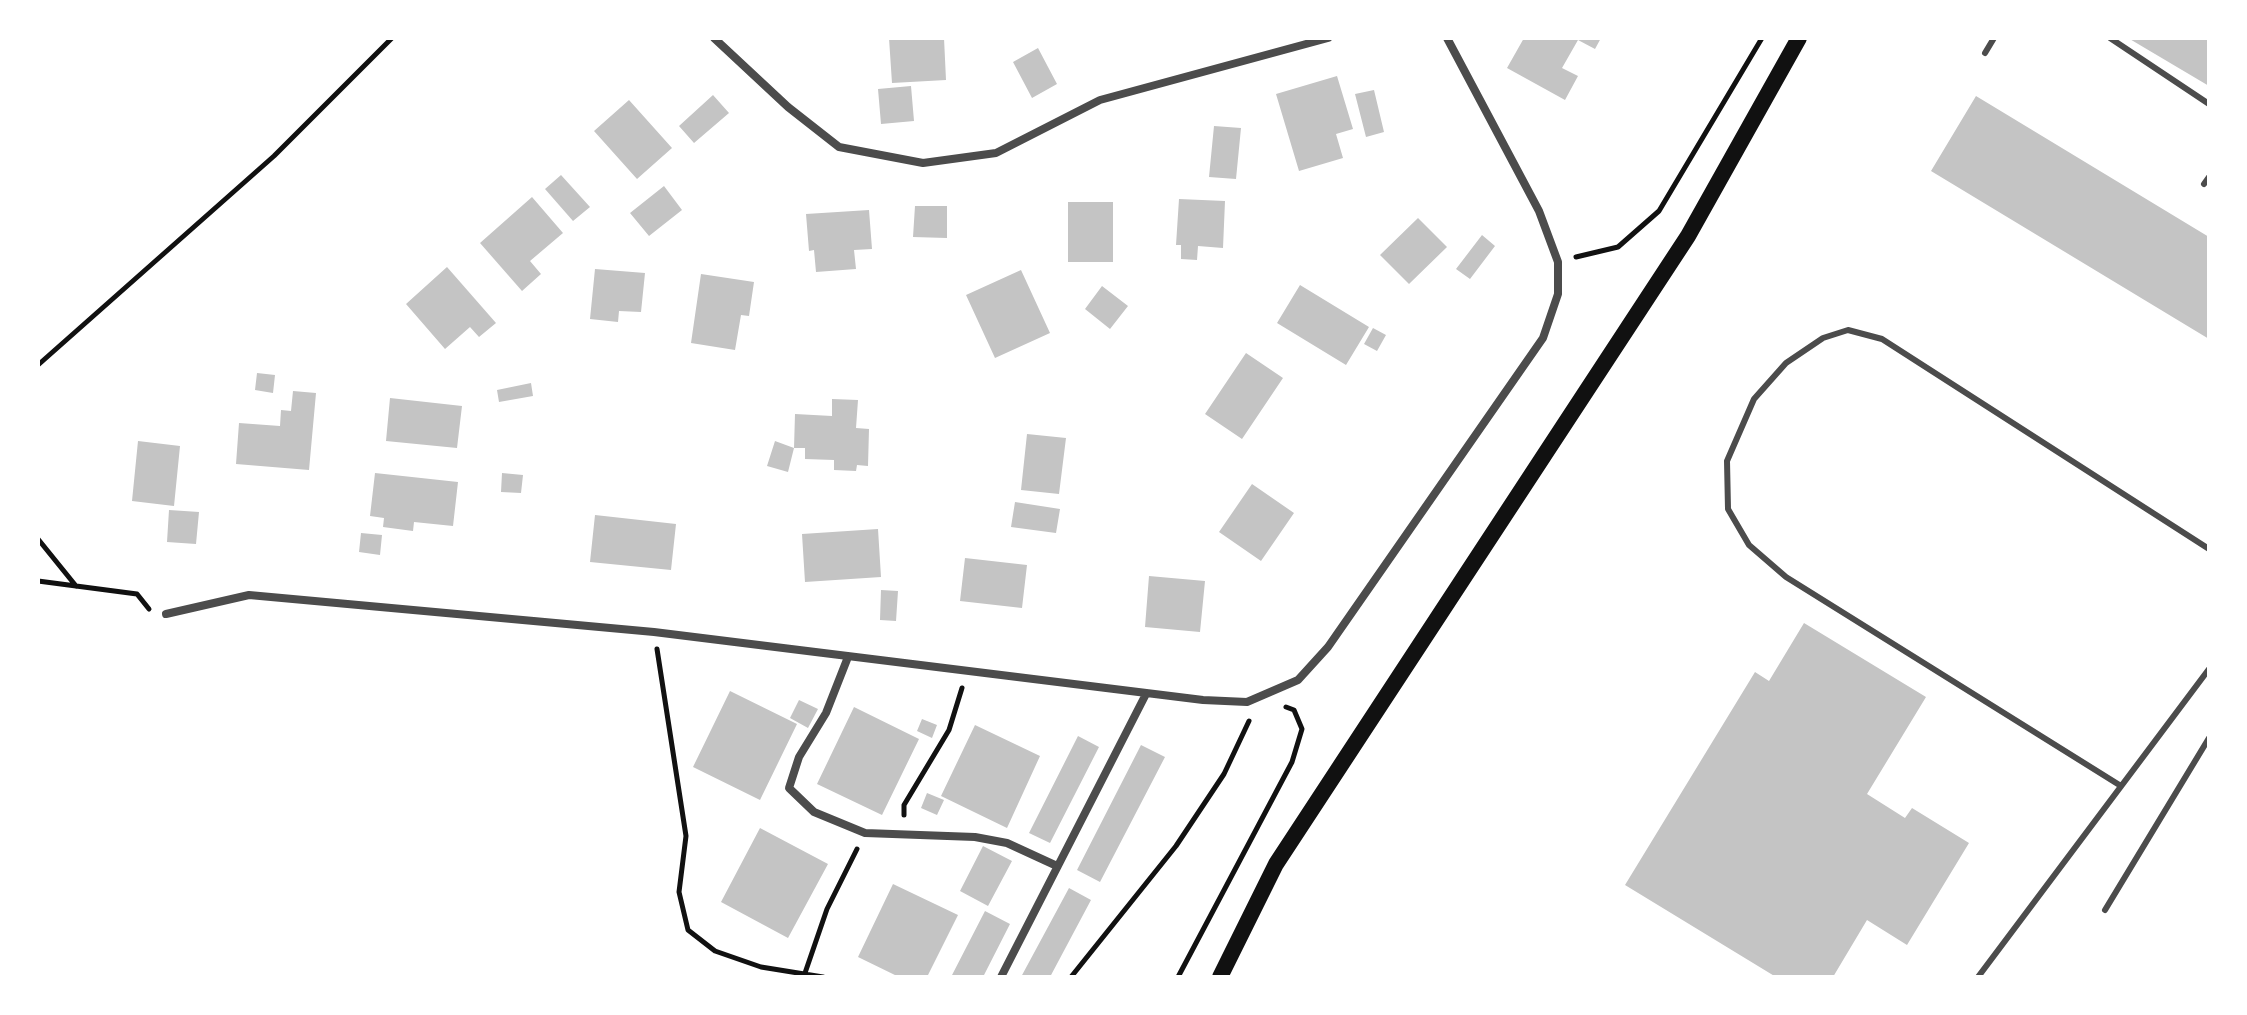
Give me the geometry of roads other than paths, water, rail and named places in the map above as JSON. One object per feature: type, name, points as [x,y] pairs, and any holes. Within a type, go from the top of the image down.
[{"type":"main road","points":[[1220,977],[1276,864],[1688,236],[1799,38]]},
{"type":"main road","points":[[1784,69],[1810,38]]},
{"type":"street","points":[[714,38],[788,107],[839,147],[923,163],[996,153],[1100,100],[1328,38]]},
{"type":"street","points":[[166,614],[249,595],[654,632],[1146,694],[1247,702],[1298,680],[1328,647],[1543,338],[1558,294],[1558,262],[1539,211],[1447,38]]},
{"type":"street","points":[[848,657],[826,713],[799,757],[789,788],[814,812],[865,833],[975,837],[1007,843],[1057,866]]},
{"type":"street","points":[[1001,977],[1146,694]]},
{"type":"lane","points":[[1985,53],[1994,38]]},
{"type":"lane","points":[[2110,38],[2209,104]]},
{"type":"lane","points":[[2204,184],[2209,177]]},
{"type":"lane","points":[[2121,786],[1786,577],[1749,545],[1728,509],[1727,461],[1754,399],[1786,363],[1823,338],[1848,330],[1882,339],[2209,549]]},
{"type":"lane","points":[[1978,977],[2209,669]]},
{"type":"lane","points":[[2105,910],[2209,738]]}]
